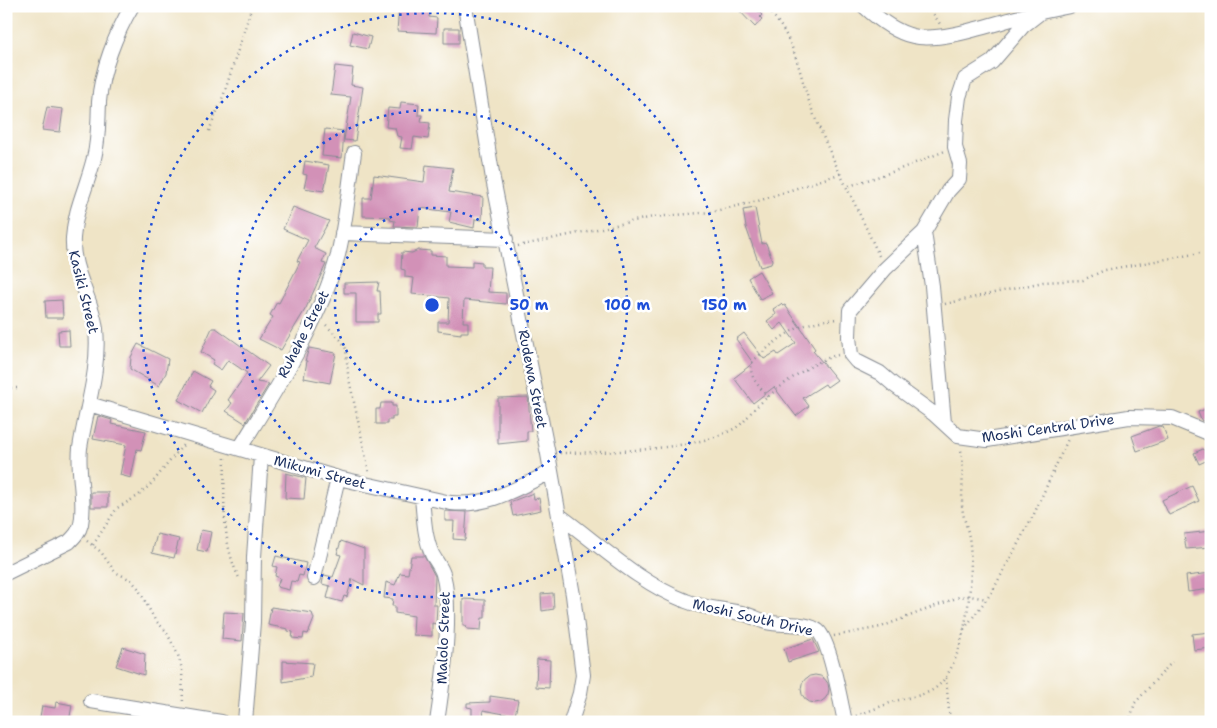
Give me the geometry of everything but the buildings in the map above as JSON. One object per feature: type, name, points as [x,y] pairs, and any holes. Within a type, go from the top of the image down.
[{"type":"street","name":"Kasiki Street","points":[[77,534],[81,523],[80,450],[94,382],[95,327],[72,256],[75,212],[93,161],[98,138],[99,101],[106,70],[120,31],[132,6]]},
{"type":"street","name":"Rudewa Street","points":[[465,6],[493,179],[560,516],[582,660],[580,693],[571,722]]},
{"type":"street","points":[[864,6],[899,31],[925,38],[949,35],[1070,6]]},
{"type":"street","points":[[958,436],[880,373],[856,361],[851,356],[850,310],[858,298],[885,269],[924,232],[948,191],[959,179],[960,164],[955,147],[959,97],[965,79],[992,62],[1024,26],[1041,12]]},
{"type":"street","name":"Ruhehe Street","points":[[240,448],[269,402],[315,316],[333,270],[342,233],[354,153]]},
{"type":"street","points":[[924,232],[934,307],[944,423]]},
{"type":"street","points":[[342,233],[506,244]]},
{"type":"street","name":"Mikumi Street","points":[[89,404],[190,436],[226,444],[338,478],[422,498],[468,505],[484,503],[551,472]]},
{"type":"street","name":"Moshi Central Drive","points":[[958,436],[986,440],[1129,416],[1172,418],[1211,434]]},
{"type":"street","points":[[245,722],[253,632],[261,456]]},
{"type":"street","points":[[314,578],[338,478]]},
{"type":"street","name":"Malolo Street","points":[[422,498],[426,532],[432,553],[443,572],[446,600],[445,659],[437,722]]},
{"type":"street","name":"Moshi South Drive","points":[[560,516],[655,587],[686,601],[715,610],[744,614],[767,622],[810,627],[818,630],[823,637],[835,674],[845,721]]},
{"type":"street","points":[[6,573],[69,542],[77,534]]},
{"type":"street","points":[[91,701],[220,722]]},
{"type":"path","points":[[209,131],[224,94],[252,6]]},
{"type":"path","points":[[765,6],[787,34],[798,59],[814,117],[842,173],[885,269]]},
{"type":"path","points":[[928,6],[949,35]]},
{"type":"path","points":[[848,186],[895,171],[955,147]]},
{"type":"path","points":[[506,244],[643,219],[711,212],[758,201],[842,173]]},
{"type":"path","points":[[934,307],[1043,282],[1083,280],[1105,270],[1200,253]]},
{"type":"path","points":[[315,316],[336,333],[346,349],[348,374],[372,486]]},
{"type":"path","points":[[768,397],[752,376],[750,366],[753,361],[792,330],[812,321],[849,318]]},
{"type":"path","points":[[548,454],[618,452],[704,440],[739,426],[768,397],[813,365],[828,357],[851,356]]},
{"type":"path","points":[[6,388],[19,388]]},
{"type":"path","points":[[963,630],[987,600],[1034,514],[1073,426]]},
{"type":"path","points":[[93,544],[117,508],[138,496],[152,483],[190,436]]},
{"type":"path","points":[[845,721],[895,702],[930,692],[939,686],[955,657],[970,596],[972,574],[969,537],[962,504],[964,466],[958,436]]},
{"type":"path","points":[[226,444],[224,506],[228,543],[234,568],[253,600]]},
{"type":"path","points":[[77,534],[93,544],[115,572],[131,580],[138,588],[155,620],[172,642],[182,669],[183,715]]},
{"type":"path","points":[[823,637],[881,627],[959,597],[970,596],[987,600]]},
{"type":"path","points":[[1129,722],[1136,703],[1172,662]]},
{"type":"path","points":[[946,676],[950,722]]}]
